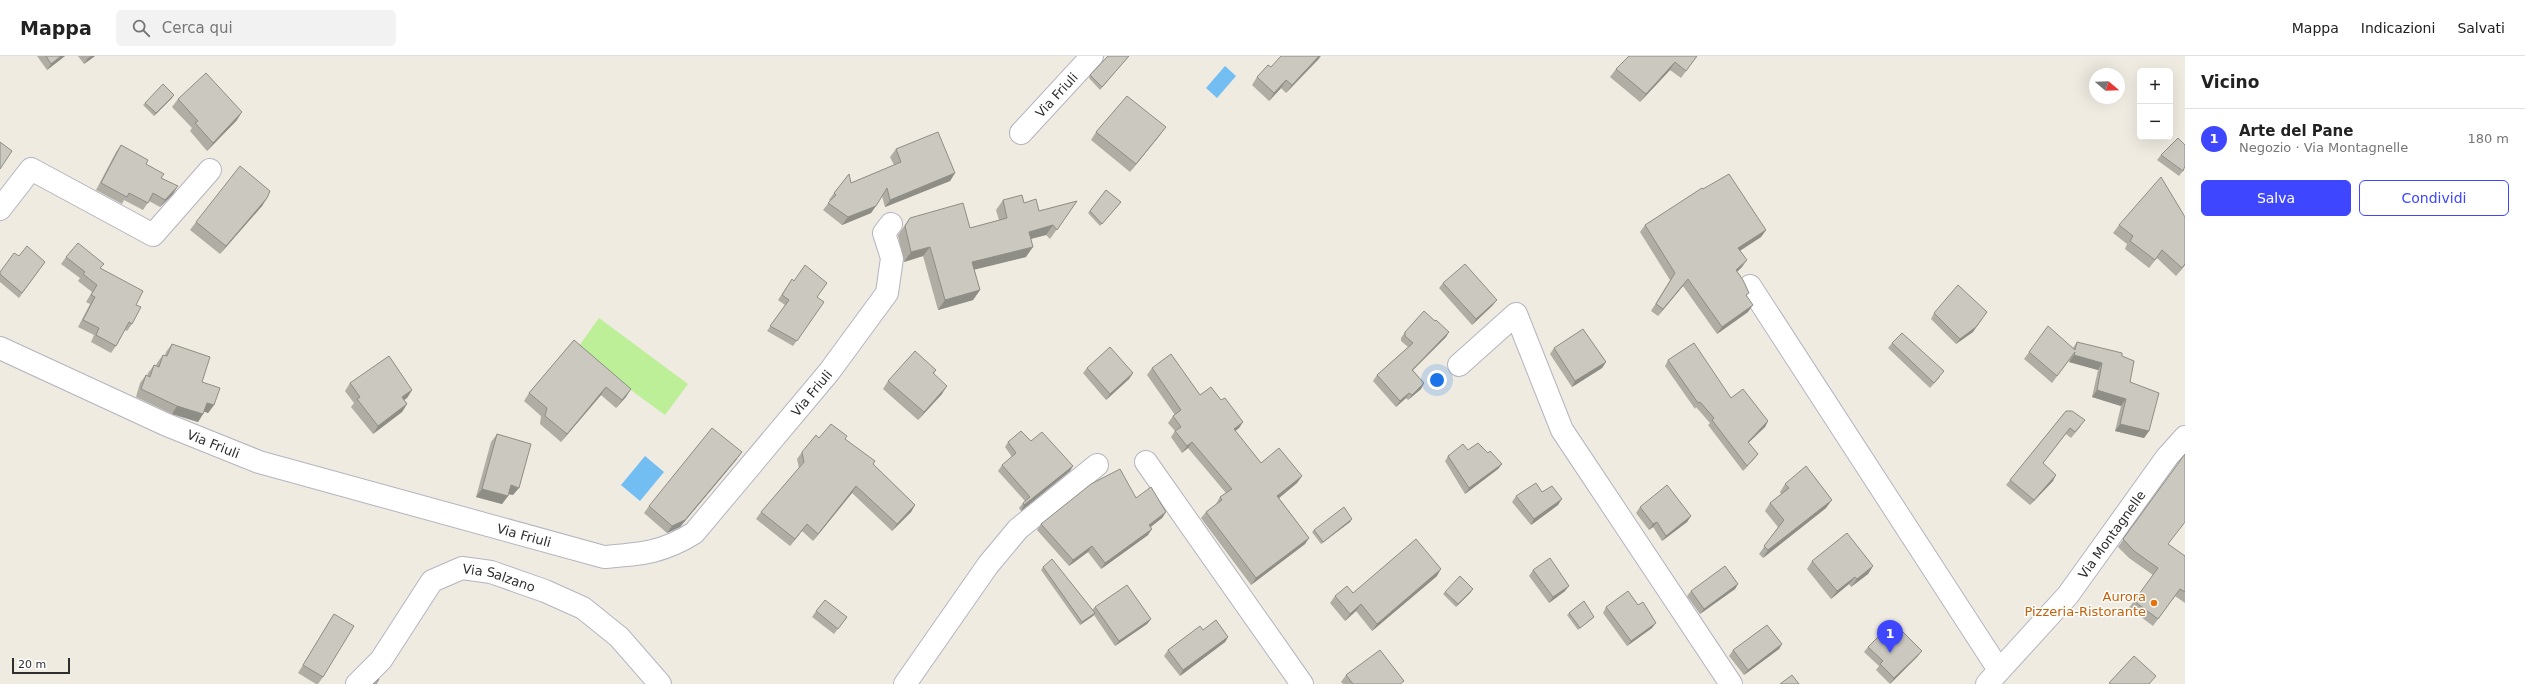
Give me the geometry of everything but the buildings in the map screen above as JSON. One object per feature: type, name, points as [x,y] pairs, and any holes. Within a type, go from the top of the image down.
[{"type":"street","name":"Via Friuli","points":[[1021,133],[1092,56]]},
{"type":"street","points":[[0,209],[30,169],[152,235],[210,170]]},
{"type":"street","name":"Via Friuli","points":[[0,348],[167,425],[259,462],[604,557],[638,554],[672,547],[694,533],[829,372],[887,293],[892,258],[884,233],[891,224]]},
{"type":"street","points":[[1750,286],[1993,677]]},
{"type":"street","points":[[1459,365],[1516,314],[1562,430],[1731,684]]},
{"type":"street","name":"Via Montagnelle","points":[[1993,677],[2068,595],[2167,457],[2185,437]]},
{"type":"street","points":[[1146,462],[1302,684]]},
{"type":"street","points":[[904,684],[988,565],[1018,529],[1097,465]]},
{"type":"street","name":"Via Salzano","points":[[357,684],[381,660],[432,581],[462,568],[491,572],[545,590],[583,608],[619,637],[660,684]]},
{"type":"green space","points":[[599,318],[688,384],[665,415],[576,350]]},
{"type":"water","points":[[1225,66],[1236,76],[1217,98],[1206,88]]},
{"type":"water","points":[[645,456],[664,472],[640,501],[621,485]]},
{"type":"place","name":"Aurora Pizzeria-Ristorante","points":[[2154,603]]},
{"type":"place","name":"Arte del Pane","points":[[1890,653]]}]
